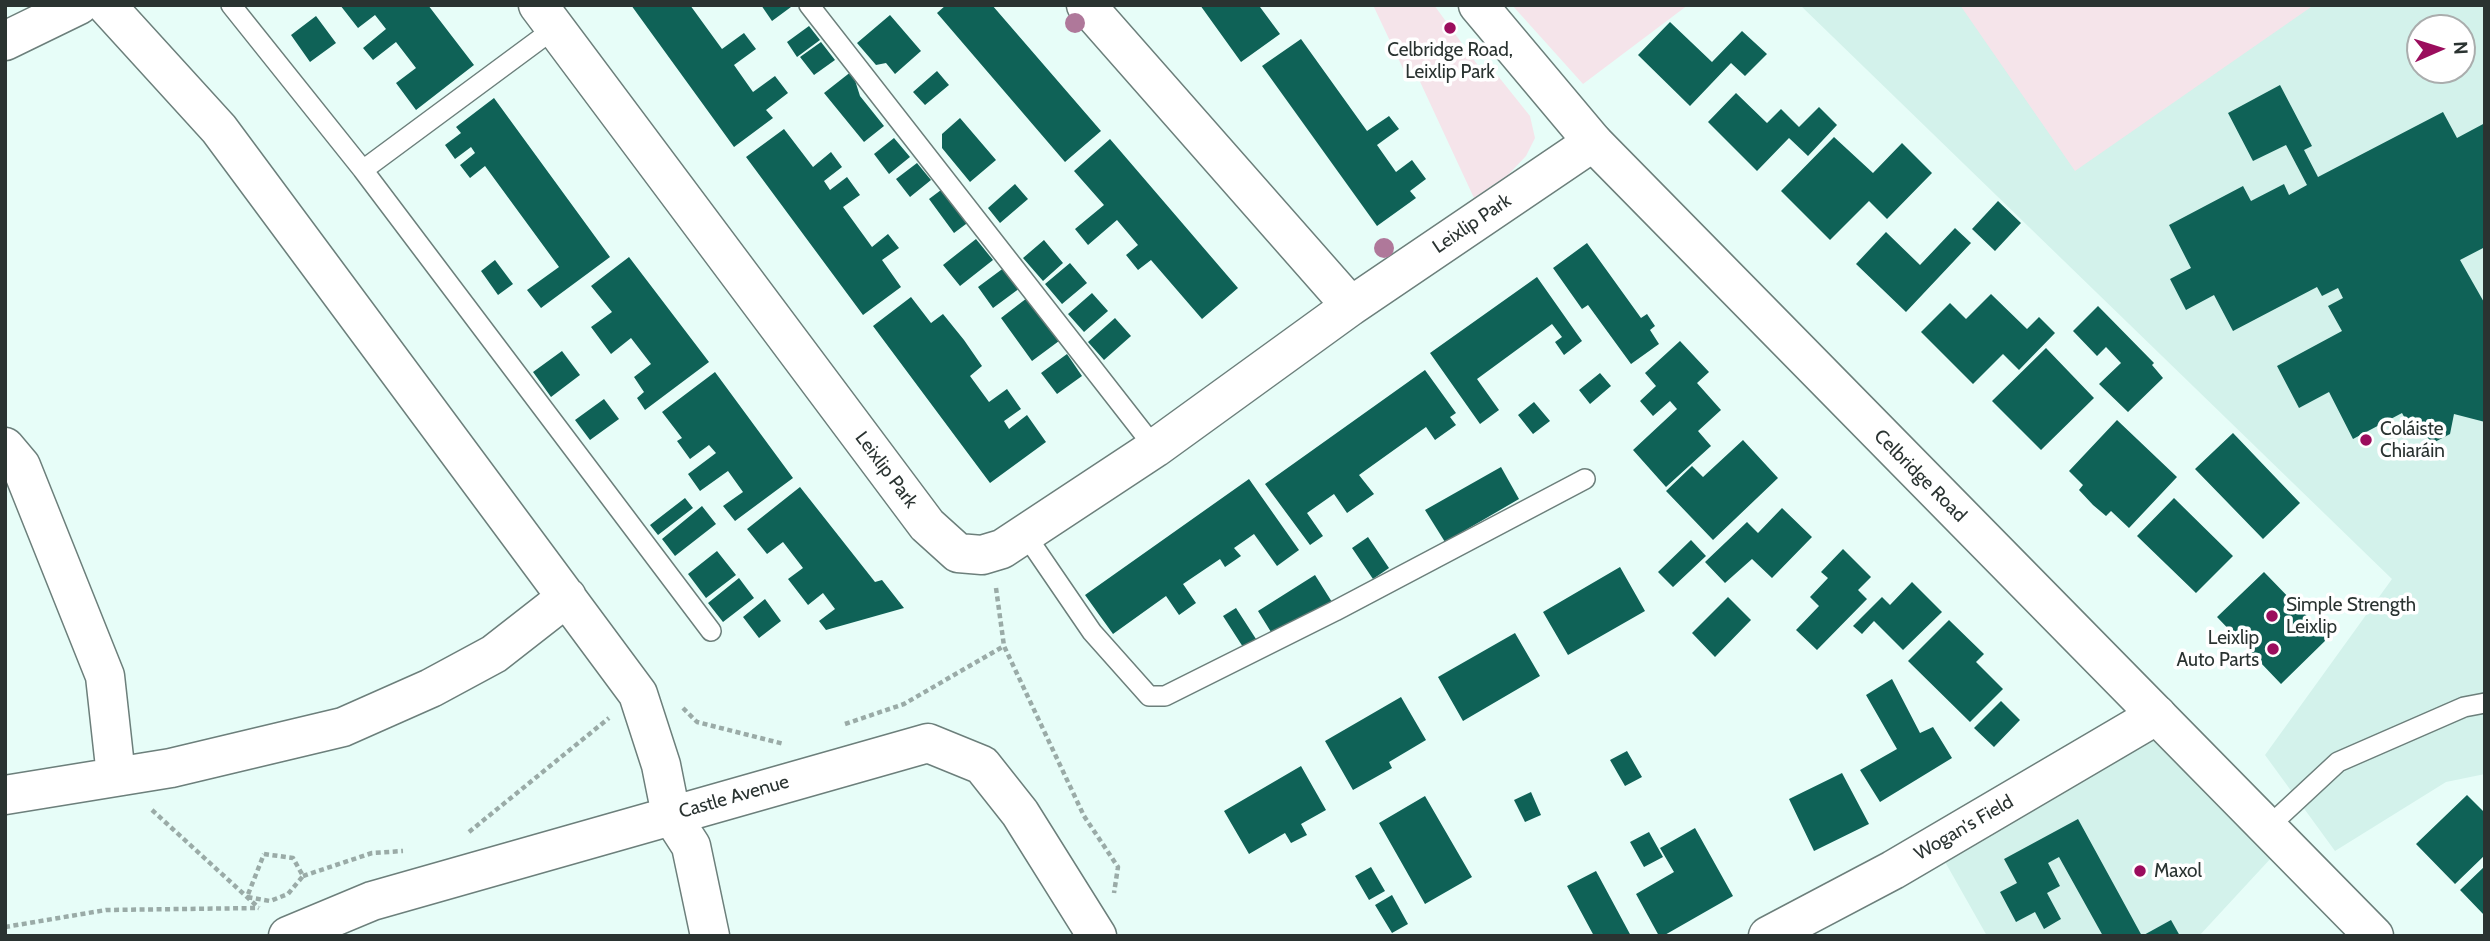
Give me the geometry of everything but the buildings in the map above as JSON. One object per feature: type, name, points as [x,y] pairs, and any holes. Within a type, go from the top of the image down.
[{"type":"street","points":[[5,41],[79,5]]},
{"type":"street","points":[[106,5],[219,129],[638,694],[661,765],[671,815],[691,846],[710,936]]},
{"type":"street","points":[[1086,5],[1351,306]]},
{"type":"street","name":"Celbridge Road","points":[[1478,5],[1592,142],[2374,936]]},
{"type":"street","name":"Leixlip Park","points":[[546,17],[927,525],[958,553],[982,555],[1002,549],[1155,448],[1351,306],[1592,142]]},
{"type":"street","points":[[5,447],[21,466],[105,676],[116,776]]},
{"type":"street","points":[[5,795],[171,768],[343,727],[431,688],[494,654],[567,597]]},
{"type":"street","name":"Wogan's Field","points":[[1768,936],[1893,870],[2157,715]]},
{"type":"street","name":"Castle Avenue","points":[[288,936],[372,901],[928,743],[982,765],[1020,813],[1092,927]]},
{"type":"lane","points":[[231,5],[363,170],[711,631]]},
{"type":"lane","points":[[809,5],[1155,448]]},
{"type":"lane","points":[[363,170],[546,17]]},
{"type":"lane","points":[[1025,534],[1092,632],[1149,696],[1165,696],[1335,611],[1585,479]]},
{"type":"lane","points":[[2267,828],[2338,762],[2464,707],[2485,703]]},
{"type":"path","points":[[992,552],[1004,646],[1084,816],[1118,867],[1113,897],[1092,927]]},
{"type":"path","points":[[838,727],[904,704],[1004,646]]},
{"type":"path","points":[[461,839],[638,694]]},
{"type":"path","points":[[680,705],[697,723],[785,744]]},
{"type":"path","points":[[116,776],[288,936]]},
{"type":"path","points":[[247,897],[270,901],[288,894],[303,876],[372,853],[411,850]]},
{"type":"path","points":[[247,897],[264,854],[293,858],[303,876]]},
{"type":"path","points":[[5,927],[106,910],[259,908]]},
{"type":"shaded area","points":[[1373,5],[1434,5],[1485,75],[1498,76],[1530,116],[1535,138],[1526,156],[1508,175],[1474,198],[1416,73],[1407,77]]},
{"type":"shaded area","points":[[1512,5],[1688,5],[1583,84]]},
{"type":"shaded area","name":"Coláiste Chiaráin","points":[[1800,5],[2485,5],[2485,774],[2446,782],[2335,851],[2265,755],[2392,579]]},
{"type":"shaded area","points":[[1960,5],[2314,5],[2075,171]]},
{"type":"shaded area","points":[[2153,736],[2272,857],[2199,936],[1987,936],[1940,853]]},
{"type":"place","name":"Celbridge Road, Leixlip Park","points":[[1450,28]]},
{"type":"place","name":"Coláiste Chiaráin","points":[[2366,440]]},
{"type":"place","name":"Simple Strength Leixlip","points":[[2272,616]]},
{"type":"place","name":"Leixlip Auto Parts","points":[[2273,649]]},
{"type":"place","name":"Maxol","points":[[2140,871]]}]
